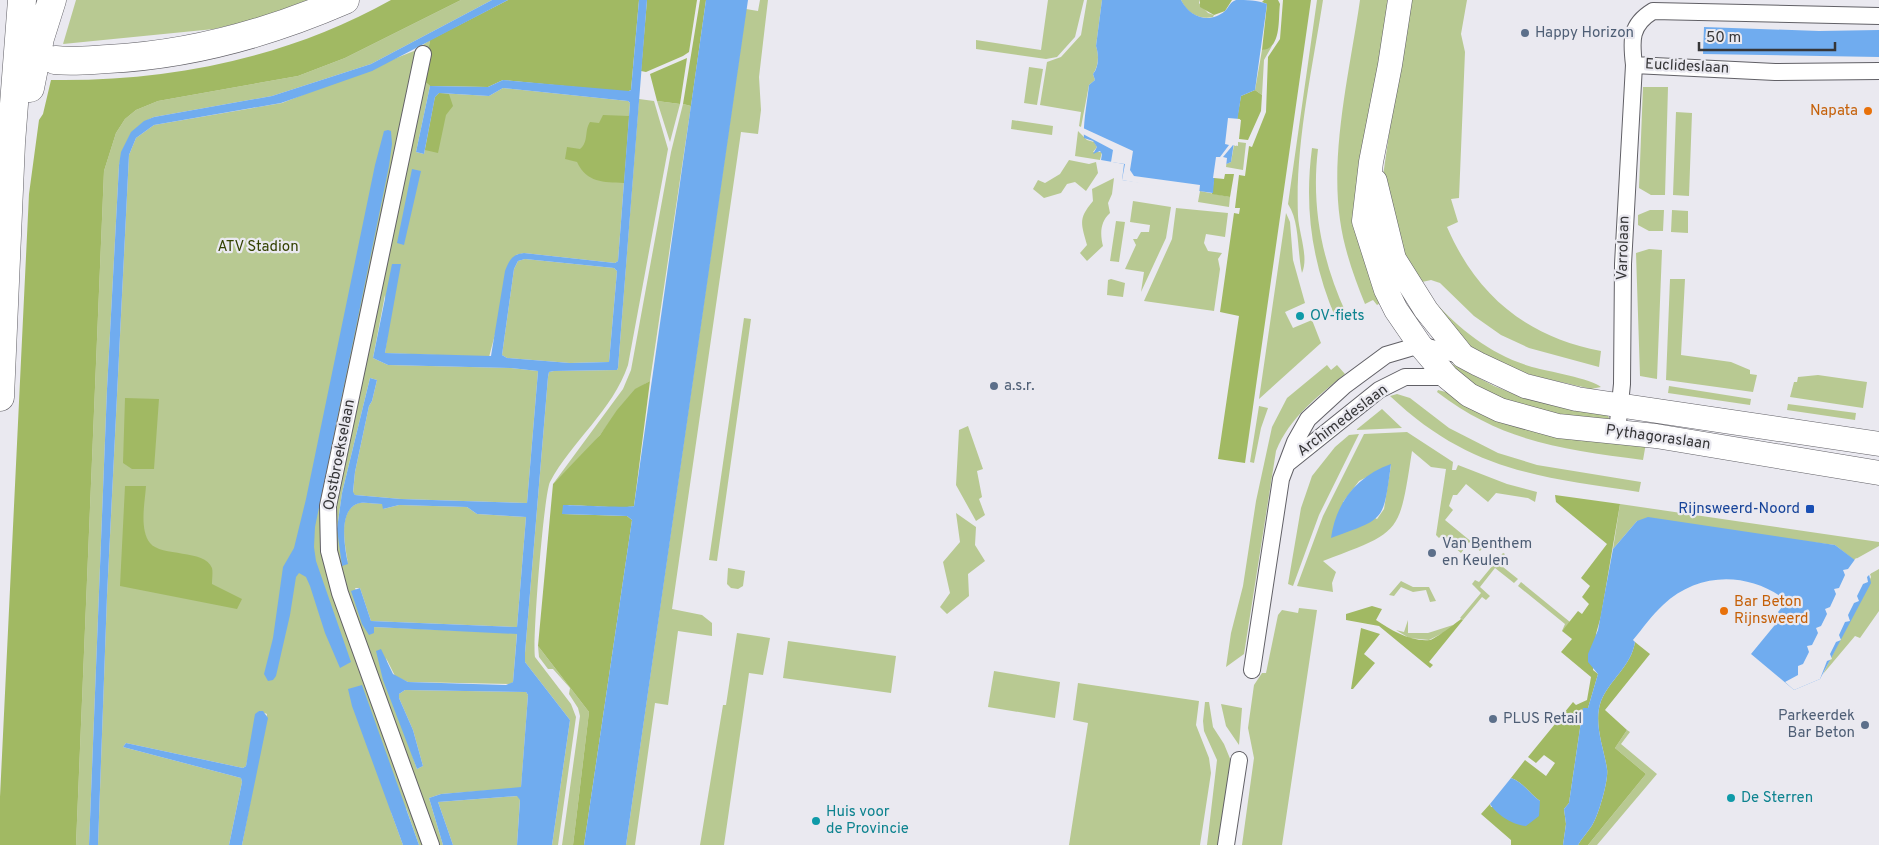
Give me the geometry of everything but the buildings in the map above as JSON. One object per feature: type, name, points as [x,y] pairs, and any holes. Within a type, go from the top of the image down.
[{"type":"highway","points":[[0,397],[10,177],[22,0]]},
{"type":"highway","points":[[10,177],[40,38],[52,0]]},
{"type":"highway","points":[[54,60],[150,57],[209,46],[297,21],[345,0]]},
{"type":"main road","points":[[1400,0],[1390,65],[1371,162],[1364,221],[1386,290],[1396,310],[1420,345],[1447,376]]},
{"type":"main road","points":[[1371,162],[1394,259],[1416,298],[1463,356]]},
{"type":"main road","name":"Pythagoraslaan","points":[[1463,356],[1525,386],[1620,406],[1879,444]]},
{"type":"main road","name":"Pythagoraslaan","points":[[1447,376],[1469,395],[1500,410],[1558,426],[1656,436],[1879,473]]},
{"type":"street","name":"Euclideslaan","points":[[1879,16],[1653,11],[1640,19],[1634,30],[1632,48],[1634,65],[1785,72],[1879,71]]},
{"type":"street","name":"Oostbroekselaan","points":[[423,54],[328,506],[328,533],[329,551],[340,593],[432,845]]},
{"type":"street","name":"Varrolaan","points":[[1616,432],[1620,406],[1623,264],[1634,65]]},
{"type":"street","points":[[1420,345],[1463,356]]},
{"type":"street","name":"Archimedeslaan","points":[[1252,670],[1281,479],[1295,442],[1308,418],[1338,392],[1386,355],[1420,345]]},
{"type":"street","name":"Archimedeslaan","points":[[1288,463],[1379,390],[1406,377],[1447,376]]},
{"type":"street","points":[[1226,845],[1239,760]]},
{"type":"green space","points":[[76,0],[308,0],[256,19],[214,29],[63,44]]},
{"type":"green space","points":[[391,0],[461,0],[345,58],[298,76],[158,101],[136,110],[125,119],[116,133],[104,171],[76,845],[0,845],[0,797],[29,194],[39,120],[43,114],[51,80],[95,80],[139,76],[183,71],[226,62],[269,51],[311,37],[352,20]]},
{"type":"green space","points":[[461,0],[492,0],[371,64],[272,96],[154,117],[139,126],[127,142],[119,165],[107,389],[89,845],[76,845],[104,171],[116,133],[125,119],[136,110],[158,101],[298,76],[345,58]]},
{"type":"green space","points":[[508,0],[639,0],[631,90],[627,92],[503,80],[488,87],[430,86],[423,80],[430,40]]},
{"type":"green space","points":[[647,0],[697,0],[689,52],[646,72],[641,71]]},
{"type":"green space","points":[[700,0],[706,0],[691,106],[683,104]]},
{"type":"green space","points":[[760,0],[768,0],[759,77],[761,110],[758,134],[741,132],[672,609],[702,615],[712,623],[712,636],[678,631],[668,705],[655,703],[635,845],[626,845],[746,9],[758,11]]},
{"type":"green space","points":[[1048,0],[1084,0],[1075,37],[1057,57],[1046,59],[976,49],[976,40],[1041,50]]},
{"type":"green space","points":[[1087,0],[1102,0],[1096,46],[1098,60],[1093,74],[1095,80],[1089,85],[1081,127],[1079,126],[1081,112],[1040,105],[1047,62],[1061,57],[1081,35]]},
{"type":"green space","points":[[1181,0],[1200,0],[1199,3],[1208,13],[1214,15],[1208,18],[1194,15]]},
{"type":"green space","points":[[1200,0],[1232,0],[1225,11],[1214,15],[1200,7]]},
{"type":"green space","points":[[1264,0],[1278,0],[1280,4],[1276,39],[1268,48],[1262,50],[1267,4],[1262,2]]},
{"type":"green space","points":[[1283,0],[1311,0],[1245,463],[1218,459],[1239,316],[1220,312],[1234,213],[1239,214],[1240,208],[1235,208],[1239,175],[1245,176],[1249,146],[1252,147],[1266,112],[1268,57],[1280,39]]},
{"type":"green space","points":[[1317,0],[1323,0],[1305,108],[1299,162],[1298,216],[1303,245],[1304,267],[1302,273],[1295,219],[1288,204]]},
{"type":"green space","points":[[1360,0],[1389,0],[1383,54],[1358,173],[1357,190],[1358,223],[1364,255],[1382,302],[1377,305],[1373,300],[1365,304],[1353,273],[1342,231],[1338,193],[1339,138],[1342,110]]},
{"type":"green space","points":[[1408,0],[1467,0],[1461,34],[1465,52],[1459,198],[1451,199],[1458,222],[1447,227],[1459,252],[1473,274],[1507,310],[1528,324],[1550,335],[1601,351],[1599,367],[1529,348],[1501,335],[1474,316],[1440,283],[1431,280],[1413,284],[1383,176]]},
{"type":"green space","name":"ATV Stadion","points":[[430,40],[423,80],[430,86],[416,152],[424,154],[435,97],[439,93],[489,96],[503,88],[628,101],[630,103],[618,261],[615,263],[524,253],[516,255],[489,357],[385,353],[388,332],[385,295],[373,358],[388,365],[511,368],[538,371],[527,503],[401,499],[355,495],[353,493],[355,472],[369,406],[377,380],[370,378],[342,493],[337,529],[348,563],[344,539],[345,520],[352,507],[359,503],[383,504],[383,509],[399,505],[467,507],[477,514],[526,517],[517,627],[371,621],[360,588],[355,588],[373,627],[517,633],[513,682],[510,684],[408,682],[395,676],[386,658],[403,728],[417,769],[423,766],[413,730],[399,694],[405,690],[526,692],[528,695],[521,788],[441,794],[429,798],[443,845],[419,845],[406,808],[391,812],[403,845],[242,845],[267,714],[259,711],[246,766],[243,768],[126,743],[123,747],[241,778],[242,782],[229,845],[98,845],[107,596],[129,155],[136,138],[154,125],[282,103],[414,51]]},
{"type":"green space","points":[[1272,46],[1264,60],[1262,95],[1255,90],[1262,50]]},
{"type":"green space","points":[[687,58],[680,104],[657,101],[650,74]]},
{"type":"green space","points":[[1029,67],[1043,69],[1037,105],[1024,103]]},
{"type":"green space","points":[[1643,87],[1668,87],[1665,195],[1651,195],[1639,188]]},
{"type":"green space","points":[[1255,90],[1262,95],[1261,111],[1248,140],[1239,139],[1241,120],[1237,119],[1241,96]]},
{"type":"green space","points":[[439,93],[449,94],[453,106],[446,115],[438,153],[425,150],[435,97]]},
{"type":"green space","points":[[639,99],[654,101],[668,149],[628,365],[612,397],[569,453],[550,482],[545,512],[537,597],[535,657],[571,704],[576,717],[558,845],[552,845],[570,720],[525,662],[548,377],[549,372],[554,371],[617,370],[618,368]]},
{"type":"green space","points":[[657,101],[680,104],[670,142]]},
{"type":"green space","points":[[683,104],[691,106],[650,381],[634,392],[595,441],[553,484],[623,389],[631,370],[671,152]]},
{"type":"green space","points":[[1676,112],[1692,113],[1689,196],[1673,195]]},
{"type":"green space","points":[[603,115],[629,116],[624,183],[591,178],[581,169],[577,162],[565,159],[567,147],[580,149],[585,143],[590,122],[599,123]]},
{"type":"green space","points":[[1012,120],[1053,126],[1052,135],[1011,129]]},
{"type":"green space","points":[[1078,131],[1087,140],[1094,142],[1097,147],[1093,152],[1102,152],[1100,160],[1075,156]]},
{"type":"green space","points":[[1238,142],[1246,143],[1243,170],[1226,167],[1226,164],[1231,162],[1234,145],[1238,146]]},
{"type":"green space","points":[[1312,148],[1318,149],[1316,191],[1320,233],[1331,273],[1346,313],[1336,319],[1321,277],[1312,235],[1309,192]]},
{"type":"green space","points":[[1069,160],[1089,164],[1096,162],[1098,173],[1086,191],[1075,182],[1067,184],[1061,193],[1044,198],[1033,189],[1038,180],[1045,183],[1060,174]]},
{"type":"green space","points":[[1225,174],[1234,174],[1230,197],[1212,194],[1214,178],[1224,179]]},
{"type":"green space","points":[[1114,178],[1112,194],[1108,203],[1110,213],[1104,220],[1102,228],[1103,246],[1087,261],[1080,253],[1087,245],[1082,222],[1085,212],[1093,201],[1092,189]]},
{"type":"green space","points":[[1200,191],[1230,197],[1229,207],[1198,202]]},
{"type":"green space","points":[[1133,201],[1171,207],[1166,238],[1141,292],[1144,272],[1125,269],[1136,245],[1133,239],[1137,239],[1141,232],[1149,232],[1150,225],[1130,222]]},
{"type":"green space","points":[[1176,208],[1228,213],[1225,237],[1206,234],[1204,243],[1208,251],[1222,253],[1218,259],[1220,269],[1214,311],[1144,301],[1172,239]]},
{"type":"green space","points":[[1650,210],[1664,210],[1663,231],[1649,231],[1638,225],[1638,215]]},
{"type":"green space","points":[[1672,210],[1688,211],[1688,233],[1671,232]]},
{"type":"green space","points":[[1286,213],[1290,222],[1293,260],[1305,303],[1285,312],[1293,328],[1312,320],[1321,343],[1259,399]]},
{"type":"green space","points":[[1116,221],[1125,222],[1119,262],[1110,261]]},
{"type":"green space","points":[[1649,249],[1662,250],[1657,379],[1640,376],[1636,253]]},
{"type":"green space","points":[[525,259],[614,268],[617,271],[609,362],[570,363],[507,358],[502,355],[514,269],[518,261]]},
{"type":"green space","points":[[1111,279],[1125,283],[1123,297],[1107,295],[1108,280]]},
{"type":"green space","points":[[1670,279],[1685,279],[1681,355],[1731,362],[1750,370],[1750,374],[1757,375],[1753,392],[1666,380]]},
{"type":"green space","points":[[1426,300],[1434,301],[1466,332],[1504,356],[1532,367],[1579,378],[1601,387],[1591,389],[1527,374],[1496,362],[1482,355],[1469,345]]},
{"type":"green space","points":[[744,318],[751,319],[717,561],[709,560]]},
{"type":"green space","points":[[1441,358],[1494,386],[1522,397],[1607,414],[1610,420],[1569,419],[1479,392]]},
{"type":"green space","points":[[1327,365],[1331,370],[1337,365],[1345,374],[1305,408],[1289,428],[1276,451],[1244,654],[1226,667],[1231,633],[1243,586],[1256,501],[1272,427],[1287,398]]},
{"type":"green space","points":[[1818,375],[1867,382],[1863,408],[1790,397],[1794,382],[1797,382],[1798,377]]},
{"type":"green space","points":[[650,381],[634,506],[563,505],[563,514],[627,516],[632,520],[584,845],[573,845],[589,712],[538,646],[553,484],[600,435],[617,410],[635,389]]},
{"type":"green space","points":[[1669,386],[1751,399],[1750,405],[1668,393]]},
{"type":"green space","points":[[1438,390],[1646,443],[1643,460],[1560,447],[1511,433],[1486,423],[1462,409],[1437,392]]},
{"type":"green space","points":[[1397,394],[1410,398],[1449,428],[1498,453],[1537,465],[1641,482],[1639,492],[1536,475],[1476,455],[1447,440],[1419,421],[1390,396]]},
{"type":"green space","points":[[125,398],[159,399],[154,469],[132,469],[123,463]]},
{"type":"green space","points":[[1788,404],[1856,413],[1855,420],[1787,410]]},
{"type":"green space","points":[[1259,406],[1268,408],[1261,428],[1254,463],[1250,462]]},
{"type":"green space","points":[[1382,409],[1402,428],[1356,430]]},
{"type":"green space","points":[[968,426],[983,469],[977,471],[982,497],[979,499],[985,515],[976,521],[956,485],[959,430]]},
{"type":"green space","points":[[1407,432],[1453,462],[1452,470],[1456,470],[1458,465],[1507,484],[1537,492],[1535,502],[1528,498],[1496,493],[1488,502],[1466,484],[1457,495],[1453,495],[1449,506],[1453,510],[1445,520],[1479,548],[1487,539],[1488,541],[1480,551],[1469,542],[1461,553],[1441,536],[1439,538],[1436,535],[1446,469],[1431,467],[1412,451],[1404,499],[1399,515],[1392,526],[1382,535],[1368,543],[1323,561],[1336,572],[1332,583],[1333,592],[1297,586],[1323,516],[1364,434]],"holes":[[[1391,465],[1384,509],[1377,519],[1343,502],[1359,481]]]},
{"type":"green space","points":[[1359,434],[1319,515],[1293,586],[1288,584],[1301,508],[1312,476],[1335,447],[1349,435]]},
{"type":"green space","points":[[125,486],[146,486],[144,523],[150,543],[163,550],[192,555],[208,562],[212,568],[212,584],[242,599],[237,609],[120,586]]},
{"type":"green space","points":[[1555,495],[1620,504],[1601,616],[1596,634],[1593,670],[1598,674],[1588,708],[1583,708],[1569,803],[1564,809],[1566,824],[1563,845],[1511,845],[1511,840],[1481,814],[1490,804],[1491,807],[1540,801],[1519,782],[1511,778],[1525,760],[1546,776],[1555,763],[1544,755],[1536,763],[1528,757],[1573,702],[1576,705],[1587,700],[1591,677],[1561,652],[1572,639],[1562,631],[1578,611],[1582,614],[1589,604],[1582,597],[1590,586],[1581,578],[1607,544],[1556,502]]},
{"type":"green space","points":[[1620,504],[1879,542],[1879,546],[1854,560],[1835,545],[1637,521],[1613,549]]},
{"type":"green space","points":[[956,513],[976,527],[975,545],[985,561],[968,574],[969,596],[947,614],[940,607],[950,593],[943,562],[960,542]]},
{"type":"green space","points":[[1503,553],[1505,554],[1498,563],[1518,579],[1514,583],[1495,568],[1480,587],[1490,596],[1486,600],[1482,597],[1463,620],[1460,618],[1481,593],[1472,584],[1475,580],[1479,582]]},
{"type":"green space","points":[[728,568],[745,571],[743,586],[738,589],[731,588],[727,584]]},
{"type":"green space","points":[[1879,569],[1879,611],[1860,638],[1855,636],[1823,674],[1871,577],[1870,574]]},
{"type":"green space","points":[[1401,581],[1413,587],[1429,587],[1436,601],[1430,602],[1426,590],[1413,592],[1401,587],[1394,596],[1389,595]]},
{"type":"green space","points":[[1521,582],[1570,622],[1562,631],[1565,624],[1518,586]]},
{"type":"green space","points":[[1372,606],[1382,609],[1376,620],[1394,631],[1415,639],[1433,639],[1461,619],[1463,620],[1429,662],[1433,665],[1430,668],[1379,626],[1346,620],[1346,614]]},
{"type":"green space","points":[[1299,608],[1317,610],[1282,845],[1242,845],[1254,758],[1248,728],[1254,685],[1262,673],[1266,673],[1278,615],[1282,610],[1298,613]]},
{"type":"green space","points":[[1408,620],[1408,633],[1428,633],[1453,625],[1451,629],[1429,640],[1409,638],[1396,630],[1404,632]]},
{"type":"green space","points":[[1361,628],[1380,634],[1364,654],[1375,663],[1351,689]]},
{"type":"green space","points":[[737,633],[770,638],[763,675],[749,673],[724,845],[700,845],[723,705],[726,705]]},
{"type":"green space","points":[[788,641],[896,656],[891,693],[783,678]]},
{"type":"green space","points":[[1635,642],[1650,654],[1605,710],[1627,730],[1615,748],[1646,774],[1588,845],[1578,845],[1594,822],[1605,789],[1607,769],[1598,718],[1601,701],[1609,686],[1625,666],[1633,651]]},
{"type":"green space","points":[[538,646],[589,712],[573,845],[562,845],[580,716],[578,708],[569,694],[570,688],[553,669],[548,669],[539,657]]},
{"type":"green space","points":[[994,671],[1060,682],[1055,718],[988,707]]},
{"type":"green space","points":[[1078,683],[1199,701],[1196,725],[1209,758],[1211,773],[1200,845],[1069,845],[1088,723],[1073,720]]},
{"type":"green space","points":[[1205,702],[1209,702],[1213,727],[1224,744],[1231,761],[1220,845],[1207,845],[1217,760],[1204,731]]},
{"type":"green space","points":[[1221,704],[1242,708],[1239,745],[1226,726]]},
{"type":"green space","points":[[1627,730],[1630,732],[1621,744],[1657,774],[1597,845],[1588,845],[1646,774],[1615,748]]},
{"type":"green space","points":[[518,796],[520,799],[517,845],[453,845],[438,802]]},
{"type":"water","points":[[492,0],[508,0],[372,71],[281,103],[154,125],[136,138],[129,155],[107,596],[98,845],[89,845],[107,389],[121,152],[131,132],[144,121],[154,117],[272,96],[371,64]]},
{"type":"water","points":[[639,0],[647,0],[618,368],[617,370],[554,371],[549,372],[548,377],[525,662],[570,720],[552,845],[517,845],[520,800],[517,796],[438,802],[453,845],[443,845],[429,798],[441,794],[521,787],[528,695],[526,692],[405,690],[399,694],[413,730],[423,766],[417,769],[383,680],[376,651],[381,649],[393,674],[408,682],[506,685],[513,682],[517,634],[374,627],[374,633],[369,635],[362,624],[351,591],[360,588],[371,621],[517,627],[526,517],[477,514],[467,507],[399,505],[383,509],[382,504],[360,503],[353,506],[345,520],[344,539],[348,564],[342,566],[337,529],[342,493],[370,378],[377,380],[369,406],[355,472],[353,492],[355,495],[401,499],[527,503],[538,371],[511,368],[388,365],[373,358],[392,264],[401,264],[385,353],[491,356],[505,271],[514,256],[524,253],[615,263],[618,261],[630,103],[628,101],[503,88],[489,96],[439,93],[435,97],[424,154],[416,152],[430,86],[488,87],[503,80],[631,90]],"holes":[[[525,259],[614,268],[617,271],[609,362],[570,363],[507,358],[502,355],[514,269],[518,261]]]},
{"type":"water","points":[[706,0],[748,0],[626,845],[584,845],[632,520],[627,516],[562,514],[563,505],[634,506]]},
{"type":"water","points":[[1102,0],[1181,0],[1195,15],[1207,18],[1219,15],[1236,0],[1256,1],[1267,4],[1255,90],[1241,96],[1231,162],[1215,169],[1213,193],[1122,180],[1124,164],[1101,160],[1102,154],[1100,151],[1093,154],[1097,147],[1093,141],[1084,138],[1084,126],[1089,85],[1095,80],[1093,74],[1098,57],[1096,46]]},
{"type":"water","points":[[1704,27],[1819,31],[1879,30],[1879,57],[1703,54]]},
{"type":"water","points":[[384,131],[391,131],[392,144],[389,166],[315,527],[314,547],[316,561],[351,662],[340,668],[325,633],[310,586],[306,577],[299,573],[296,577],[290,615],[276,676],[273,680],[268,681],[264,674],[273,638],[283,567],[294,548],[306,499],[375,165]]},
{"type":"water","points":[[412,169],[421,171],[404,245],[397,243]]},
{"type":"water","points":[[1391,464],[1386,497],[1379,515],[1362,526],[1331,538],[1338,513],[1350,492],[1368,476]]},
{"type":"water","points":[[1648,517],[1835,545],[1868,570],[1871,583],[1820,679],[1794,690],[1751,654],[1784,614],[1780,615],[1778,612],[1787,601],[1773,591],[1741,581],[1725,579],[1708,581],[1692,586],[1677,594],[1663,605],[1633,640],[1635,642],[1629,659],[1609,686],[1601,701],[1598,718],[1607,769],[1602,798],[1594,822],[1578,845],[1563,845],[1566,824],[1564,809],[1569,803],[1583,708],[1588,708],[1598,674],[1588,662],[1588,654],[1598,630],[1613,549],[1637,521]]},
{"type":"water","points":[[362,685],[419,845],[403,845],[352,706],[348,689]]},
{"type":"water","points":[[263,711],[268,718],[242,845],[229,845],[242,782],[241,778],[123,747],[126,743],[243,768],[246,766],[255,714]]},
{"type":"water","points":[[1511,778],[1519,782],[1540,801],[1539,816],[1526,826],[1506,819],[1490,804]]},
{"type":"pier","points":[[1228,118],[1240,119],[1236,146],[1233,145],[1223,157],[1227,158],[1226,167],[1218,170],[1217,178],[1213,178],[1216,157],[1220,157],[1229,145],[1225,144]]},
{"type":"pier","points":[[1083,128],[1133,151],[1130,170],[1134,176],[1200,185],[1199,194],[1122,180],[1125,164],[1111,162],[1113,150],[1081,133]]},
{"type":"pier","points":[[1856,558],[1872,572],[1867,577],[1868,582],[1863,584],[1857,596],[1859,601],[1854,603],[1848,615],[1850,621],[1845,622],[1839,635],[1841,640],[1836,642],[1830,654],[1832,659],[1827,661],[1820,679],[1794,690],[1785,682],[1798,675],[1798,666],[1803,664],[1809,652],[1807,646],[1812,645],[1818,633],[1816,628],[1821,626],[1827,614],[1825,609],[1830,607],[1836,594],[1834,589],[1839,588],[1845,575],[1843,570],[1848,569]]},
{"type":"place","name":"Happy Horizon","points":[[1525,33]]},
{"type":"place","name":"Napata","points":[[1868,111]]},
{"type":"place","name":"OV-fiets","points":[[1300,316]]},
{"type":"place","name":"a.s.r.","points":[[994,386]]},
{"type":"place","name":"Rijnsweerd-Noord","points":[[1810,509]]},
{"type":"place","name":"Van Benthem en Keulen","points":[[1432,553]]},
{"type":"place","name":"Bar Beton Rijnsweerd","points":[[1724,611]]},
{"type":"place","name":"PLUS Retail","points":[[1493,719]]},
{"type":"place","name":"Parkeerdek Bar Beton","points":[[1865,725]]},
{"type":"place","name":"De Sterren","points":[[1731,798]]},
{"type":"place","name":"Huis voor de Provincie","points":[[816,821]]}]
